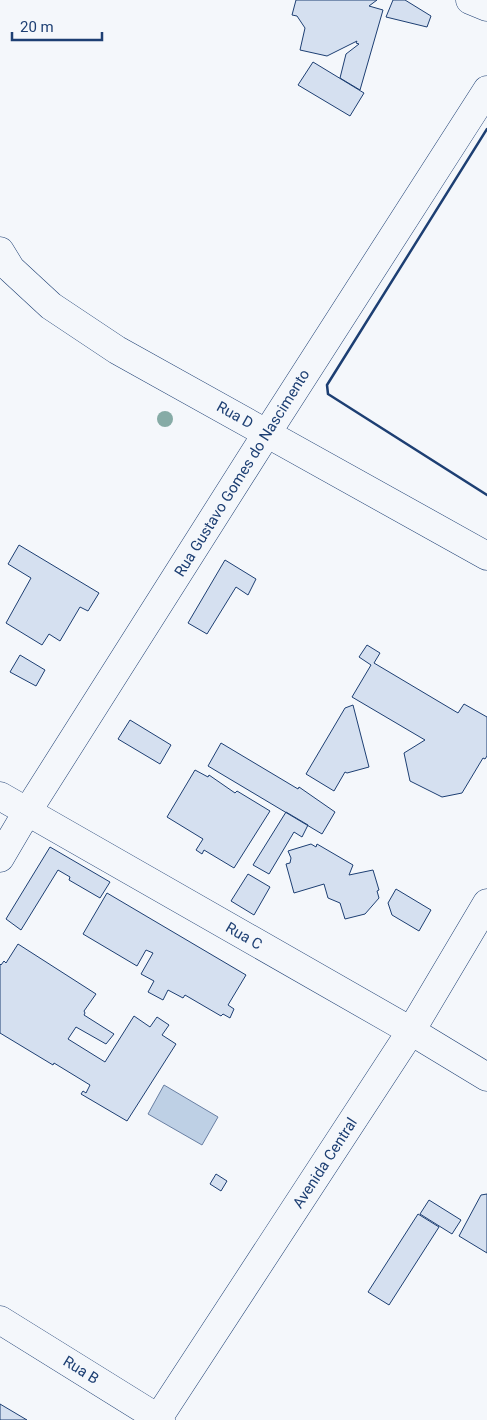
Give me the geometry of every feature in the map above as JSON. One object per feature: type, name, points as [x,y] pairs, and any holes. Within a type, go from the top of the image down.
[{"type":"street","points":[[470,0],[487,7]]},
{"type":"street","name":"Rua Gustavo Gomes do Nascimento","points":[[0,858],[27,812],[267,433],[487,90]]},
{"type":"street","name":"Rua D","points":[[0,251],[11,269],[51,306],[117,350],[487,556]]},
{"type":"street","name":"Rua C","points":[[0,796],[411,1031],[487,1077]]},
{"type":"street","name":"Avenida Central","points":[[159,1419],[411,1031],[487,902]]},
{"type":"street","name":"Rua B","points":[[0,1320],[159,1419]]},
{"type":"water","points":[[164,1085],[218,1117],[202,1145],[148,1114]]},
{"type":"building","points":[[296,0],[377,0],[369,6],[383,10],[360,90],[340,78],[346,54],[359,44],[356,43],[357,41],[327,56],[300,50],[305,28],[297,16],[292,15]]},
{"type":"building","points":[[393,0],[405,0],[431,16],[427,27],[386,17]]},
{"type":"building","points":[[313,62],[364,93],[350,116],[298,85]]},
{"type":"building","points":[[19,545],[99,593],[88,611],[80,607],[60,641],[49,634],[42,645],[6,623],[31,578],[8,564]]},
{"type":"building","points":[[225,560],[256,579],[248,595],[236,587],[207,634],[188,623]]},
{"type":"building","points":[[367,645],[380,653],[374,663],[458,713],[464,704],[487,717],[487,756],[485,759],[483,758],[462,793],[442,797],[410,781],[404,753],[425,740],[352,697],[371,665],[359,657]]},
{"type":"building","points":[[20,655],[45,670],[36,686],[10,672]]},
{"type":"building","points":[[353,705],[369,767],[345,772],[334,791],[306,774],[345,708]]},
{"type":"building","points":[[130,720],[171,745],[160,764],[118,739]]},
{"type":"building","points":[[221,743],[298,789],[299,787],[335,812],[322,834],[208,766]]},
{"type":"building","points":[[195,770],[208,777],[209,775],[235,793],[237,791],[270,811],[234,868],[204,850],[202,854],[196,850],[203,839],[167,817]]},
{"type":"building","points":[[286,812],[308,825],[302,837],[294,832],[269,874],[253,865]]},
{"type":"building","points":[[311,844],[316,847],[317,844],[353,865],[349,875],[373,870],[379,890],[377,891],[379,898],[365,914],[345,919],[340,903],[328,898],[324,884],[294,893],[286,864],[290,863],[291,858],[288,851]]},
{"type":"building","points":[[50,847],[110,882],[100,898],[69,880],[70,877],[58,870],[21,930],[6,919]]},
{"type":"building","points":[[248,874],[270,887],[254,915],[231,901]]},
{"type":"building","points":[[396,889],[431,910],[419,931],[392,915],[388,903]]},
{"type":"building","points":[[107,893],[246,975],[228,1005],[234,1009],[230,1018],[223,1014],[221,1016],[185,995],[183,998],[168,990],[163,1000],[148,992],[154,981],[141,974],[153,953],[146,950],[137,966],[83,934]]},
{"type":"building","points":[[18,944],[96,994],[84,1011],[84,1015],[114,1034],[106,1044],[76,1027],[68,1039],[105,1062],[134,1016],[150,1027],[157,1017],[169,1025],[162,1035],[176,1044],[127,1121],[81,1094],[83,1091],[86,1093],[90,1085],[0,1033],[0,964],[4,961],[6,963]]},
{"type":"building","points":[[216,1174],[227,1181],[221,1191],[210,1184]]},
{"type":"building","points":[[487,1194],[487,1253],[459,1236],[481,1195]]},
{"type":"building","points":[[429,1200],[461,1220],[452,1234],[420,1214]]},
{"type":"building","points":[[418,1214],[439,1227],[389,1305],[368,1292]]},
{"type":"building","points":[[0,1404],[27,1420],[0,1420]]},
{"type":"wall","points":[[487,129],[327,385],[328,394],[487,495]]}]
